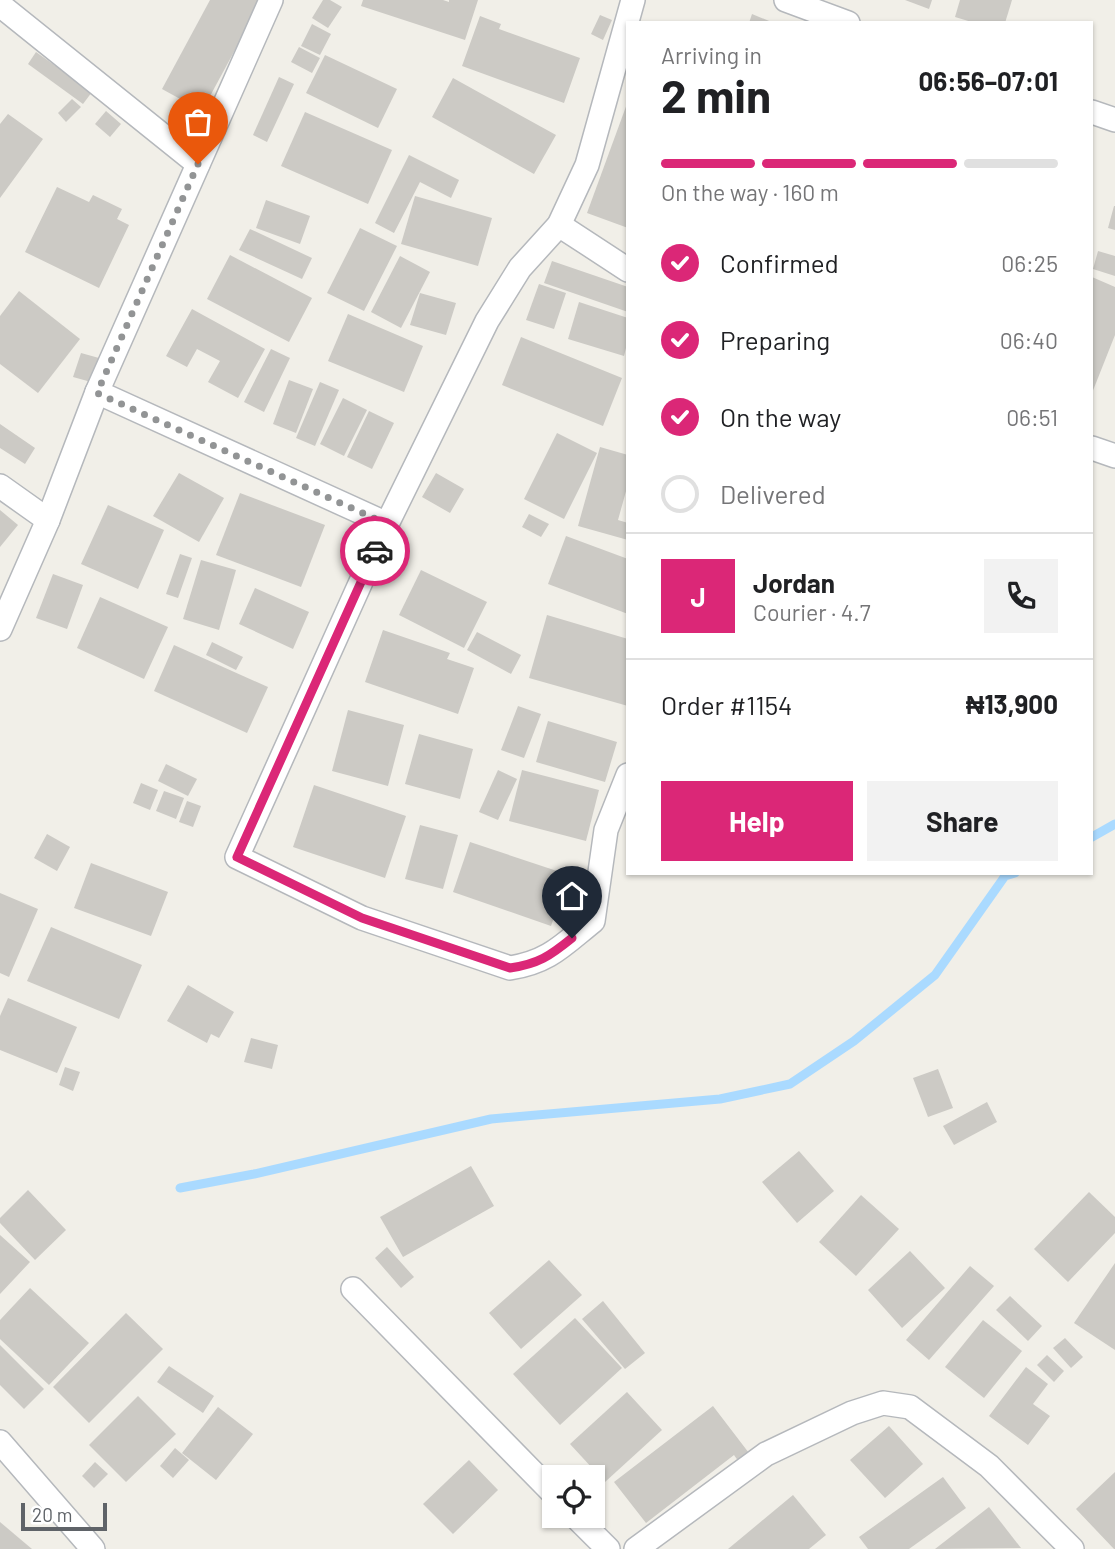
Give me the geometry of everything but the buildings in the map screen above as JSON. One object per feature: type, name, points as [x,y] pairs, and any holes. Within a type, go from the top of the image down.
[{"type":"street","points":[[0,629],[48,520],[97,393],[271,0]]},
{"type":"street","points":[[627,21],[633,0]]},
{"type":"street","points":[[786,0],[843,21]]},
{"type":"street","points":[[0,5],[198,164]]},
{"type":"street","points":[[626,25],[587,165],[559,225],[520,268],[487,321],[387,524],[237,857],[362,918],[510,968],[531,965],[551,955],[593,920],[606,830],[626,780]]},
{"type":"street","points":[[1093,112],[1115,120]]},
{"type":"street","points":[[559,225],[626,269]]},
{"type":"street","points":[[97,393],[387,524]]},
{"type":"street","points":[[1093,448],[1115,456]]},
{"type":"street","points":[[0,486],[48,520]]},
{"type":"street","points":[[353,1289],[542,1482]]},
{"type":"street","points":[[636,1549],[766,1454],[852,1413],[883,1403],[910,1406],[989,1466],[1072,1549]]},
{"type":"street","points":[[0,1442],[93,1549]]},
{"type":"street","points":[[587,1528],[608,1549]]},
{"type":"waterway","points":[[1093,836],[1115,824]]},
{"type":"waterway","points":[[180,1188],[254,1174],[491,1119],[720,1099],[790,1084],[854,1041],[935,975],[1008,875]]},
{"type":"way so far","points":[[198,164],[97,393],[387,524],[375,551]]},
{"type":"route","points":[[375,551],[237,857],[362,918],[510,968],[531,965],[551,955],[572,938]]}]
